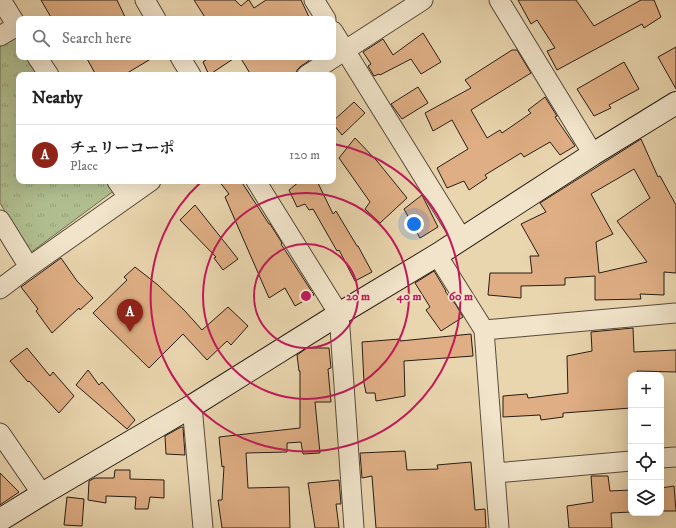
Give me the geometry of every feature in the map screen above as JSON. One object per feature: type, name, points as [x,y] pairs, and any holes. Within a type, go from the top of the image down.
[{"type":"street","points":[[1,0],[16,24]]},
{"type":"street","points":[[145,0],[154,16]]},
{"type":"street","points":[[314,0],[324,16]]},
{"type":"street","points":[[336,56],[423,0]]},
{"type":"street","points":[[499,0],[593,154]]},
{"type":"street","points":[[0,36],[16,28]]},
{"type":"street","points":[[336,36],[462,239]]},
{"type":"street","points":[[39,60],[47,72]]},
{"type":"street","points":[[182,60],[189,72]]},
{"type":"street","points":[[312,72],[330,60]]},
{"type":"street","points":[[0,520],[192,406],[437,255],[593,154],[676,103]]},
{"type":"street","points":[[119,184],[128,197]]},
{"type":"street","points":[[0,289],[147,184]]},
{"type":"street","points":[[258,184],[339,314],[354,528]]},
{"type":"street","points":[[0,220],[29,267]]},
{"type":"street","points":[[437,255],[484,330],[499,528]]},
{"type":"street","points":[[484,330],[676,313]]},
{"type":"street","points":[[192,406],[203,528]]},
{"type":"street","points":[[0,433],[42,494]]},
{"type":"street","points":[[664,458],[676,457]]},
{"type":"street","points":[[495,473],[628,461]]},
{"type":"green space","points":[[16,38],[16,60],[34,60],[41,72],[16,72],[16,184],[112,184],[115,190],[30,253],[0,203],[0,47]]},
{"type":"building","points":[[41,0],[117,0],[125,16],[50,16]]},
{"type":"building","points":[[194,0],[235,0],[241,6],[249,0],[254,8],[266,0],[301,0],[309,16],[204,16]]},
{"type":"building","points":[[518,0],[576,0],[594,26],[641,0],[654,0],[661,17],[644,28],[642,24],[557,70],[547,51],[555,48],[537,20],[531,24]]},
{"type":"building","points":[[423,33],[441,62],[421,74],[411,59],[380,75],[374,76],[368,66],[371,64],[363,52],[383,39],[393,55]]},
{"type":"building","points":[[676,47],[676,89],[658,57]]},
{"type":"building","points":[[512,50],[517,50],[531,73],[471,110],[487,138],[500,130],[502,133],[531,113],[528,110],[545,97],[557,116],[555,117],[575,146],[560,155],[550,142],[524,157],[521,153],[485,175],[487,178],[469,190],[464,181],[447,188],[437,168],[468,149],[452,120],[433,131],[425,113],[471,88],[465,80]]},
{"type":"building","points":[[88,60],[149,60],[129,72],[94,72]]},
{"type":"building","points":[[206,60],[232,60],[214,72],[208,72],[203,62]]},
{"type":"building","points":[[242,60],[309,61],[301,66],[297,72],[249,72]]},
{"type":"building","points":[[624,62],[639,89],[609,105],[611,108],[594,116],[577,89]]},
{"type":"building","points":[[418,87],[428,103],[402,119],[391,104]]},
{"type":"building","points":[[354,102],[365,113],[342,135],[336,128],[336,118]]},
{"type":"building","points":[[355,138],[377,161],[407,198],[380,223],[365,209],[370,202],[339,158]]},
{"type":"building","points":[[641,139],[658,177],[660,176],[676,205],[676,273],[664,272],[664,295],[640,294],[641,299],[595,300],[595,276],[565,278],[565,285],[521,286],[521,298],[488,295],[490,273],[532,273],[530,256],[539,256],[521,224],[546,212],[540,203]],"holes":[[[634,169],[650,198],[617,221],[647,262],[599,273],[596,242],[613,234],[591,194]]]},
{"type":"building","points":[[221,184],[243,184],[270,224],[314,295],[295,306],[285,288],[269,298],[225,197],[229,194]]},
{"type":"building","points":[[296,184],[318,184],[333,214],[336,211],[372,272],[355,281],[339,250],[337,251],[313,209],[309,210],[305,204],[297,207],[289,190]]},
{"type":"building","points":[[422,195],[438,227],[420,238],[404,209]]},
{"type":"building","points":[[195,205],[238,259],[223,270],[214,258],[216,257],[180,220]]},
{"type":"building","points":[[61,258],[77,281],[93,298],[80,310],[79,308],[52,333],[36,311],[38,309],[21,287]]},
{"type":"building","points":[[135,267],[158,285],[202,330],[228,307],[248,326],[231,345],[227,341],[207,360],[183,334],[149,368],[93,313],[127,280],[124,277]]},
{"type":"building","points":[[434,271],[445,291],[463,317],[441,331],[426,310],[430,307],[415,283]]},
{"type":"building","points":[[633,328],[634,352],[676,350],[676,372],[628,372],[628,408],[563,413],[563,417],[541,420],[540,415],[503,417],[503,396],[527,394],[528,398],[568,393],[567,356],[592,351],[591,332]]},
{"type":"building","points":[[471,334],[473,356],[404,361],[405,396],[376,401],[375,393],[366,393],[364,383],[362,342],[400,339],[400,341]]},
{"type":"building","points":[[27,348],[50,376],[53,372],[74,396],[59,413],[29,381],[28,382],[10,361]]},
{"type":"building","points":[[307,348],[329,348],[331,368],[328,369],[331,402],[315,402],[320,453],[303,454],[301,442],[287,443],[287,452],[246,453],[248,488],[289,487],[290,528],[222,528],[218,500],[222,500],[224,466],[222,467],[219,437],[300,428],[300,371],[297,355]]},
{"type":"building","points":[[88,370],[99,385],[102,382],[135,420],[127,429],[76,385]]},
{"type":"building","points":[[183,427],[185,455],[166,454],[165,436]]},
{"type":"building","points":[[405,451],[407,470],[438,469],[437,465],[471,462],[475,510],[485,509],[486,528],[376,528],[372,476],[362,478],[360,453]]},
{"type":"building","points":[[115,470],[130,470],[130,479],[164,480],[164,498],[150,497],[148,509],[135,509],[136,497],[106,496],[106,503],[88,500],[89,481],[95,478],[114,478]]},
{"type":"building","points":[[0,473],[19,492],[0,505]]},
{"type":"building","points":[[591,476],[608,476],[610,491],[628,490],[628,512],[611,513],[612,528],[569,528],[567,506],[593,502]]},
{"type":"building","points":[[339,480],[341,504],[336,504],[339,528],[315,528],[308,483]]},
{"type":"building","points":[[674,486],[676,511],[664,511],[664,488]]},
{"type":"building","points":[[67,497],[84,499],[82,526],[64,525]]},
{"type":"place","name":"チェリーコーポ","points":[[130,332]]}]
